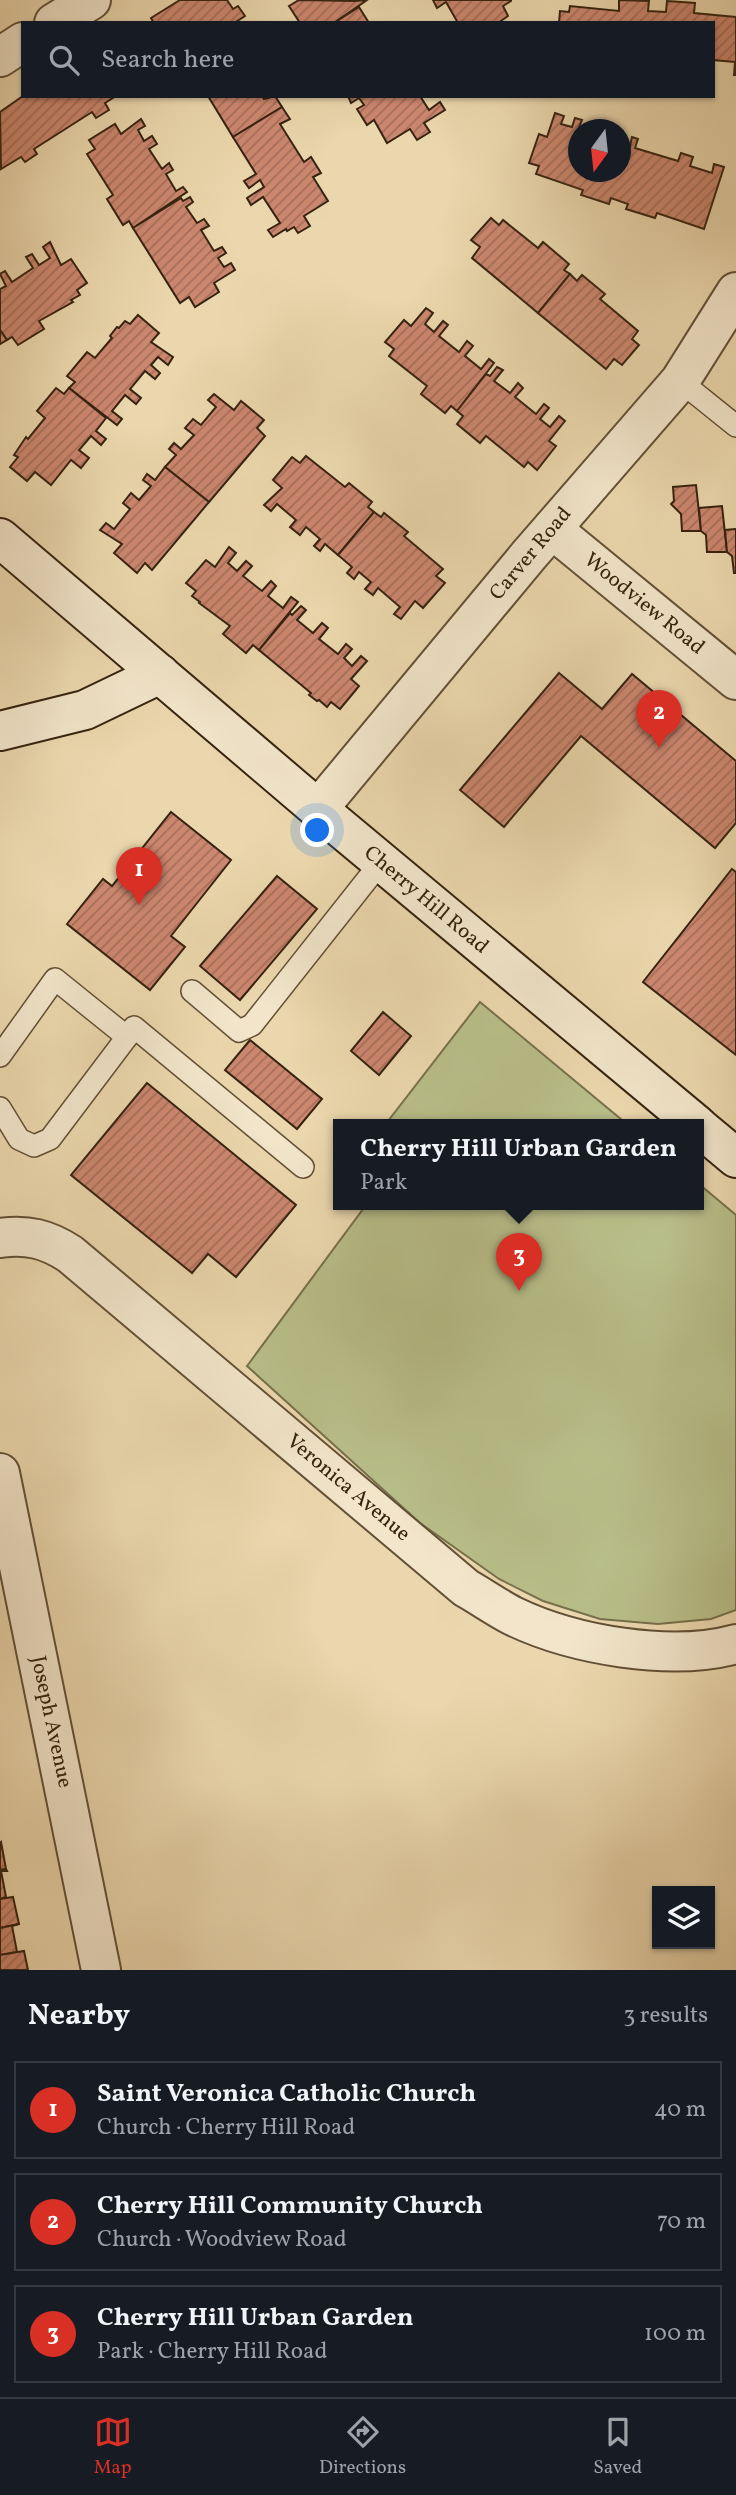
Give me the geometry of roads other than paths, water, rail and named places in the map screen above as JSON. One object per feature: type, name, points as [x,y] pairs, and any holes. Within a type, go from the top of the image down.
[{"type":"street","points":[[57,21],[91,0]]},
{"type":"street","points":[[0,57],[21,44]]},
{"type":"street","name":"Carver Road","points":[[318,810],[552,529],[680,381],[736,292]]},
{"type":"street","name":"Woodview Road","points":[[552,529],[736,680]]},
{"type":"street","name":"Cherry Hill Road","points":[[0,538],[318,810],[690,1119]]},
{"type":"street","points":[[0,731],[85,710],[160,674]]},
{"type":"street","name":"Cherry Hill Road","points":[[704,1131],[736,1157]]},
{"type":"street","name":"Veronica Avenue","points":[[0,1238],[33,1237],[53,1243],[70,1254],[466,1588],[512,1615],[552,1632],[598,1644],[640,1649],[688,1650],[736,1644]]},
{"type":"street","name":"Joseph Avenue","points":[[0,1474],[101,1970]]},
{"type":"lane","points":[[680,381],[736,425]]},
{"type":"lane","points":[[192,991],[239,1031],[252,1025],[381,862]]},
{"type":"lane","points":[[0,1056],[55,979],[127,1037]]},
{"type":"lane","points":[[0,1108],[19,1139],[34,1146],[50,1139],[134,1027],[303,1167]]},
{"type":"place","name":"Cherry Hill Community Church","points":[[659,748]]},
{"type":"place","name":"Saint Veronica Catholic Church","points":[[139,905]]},
{"type":"place","name":"Cherry Hill Urban Garden","points":[[519,1291]]}]
